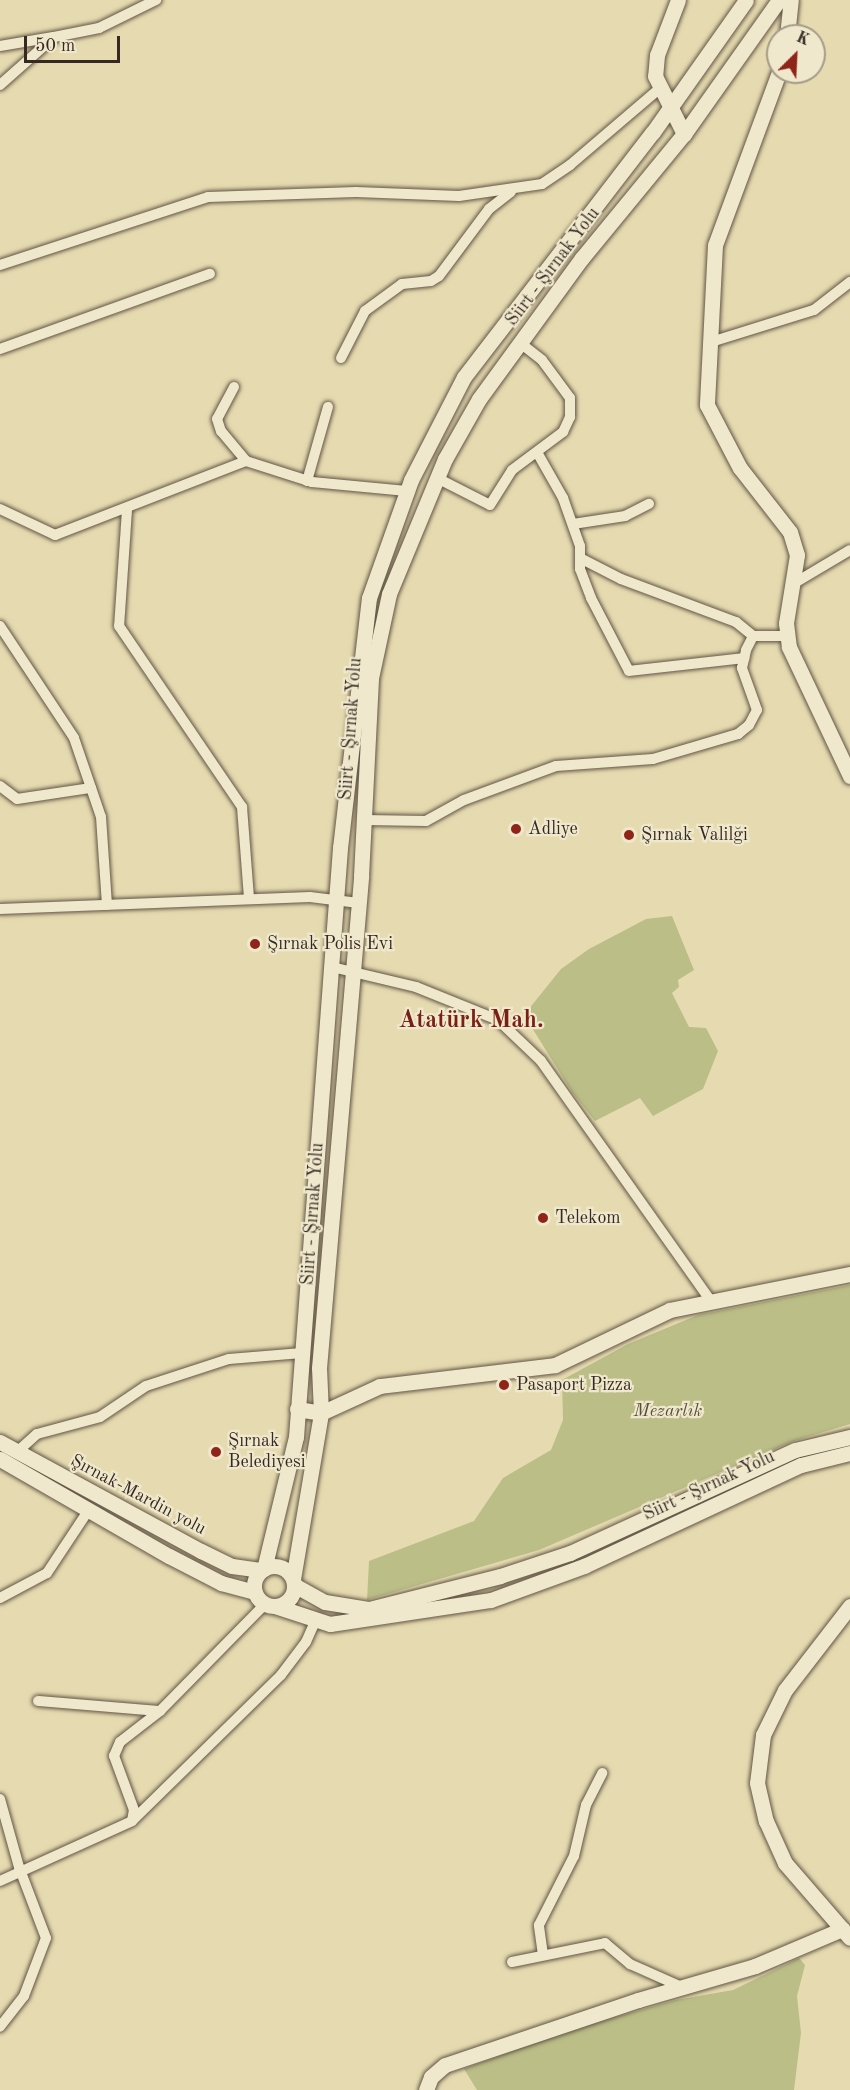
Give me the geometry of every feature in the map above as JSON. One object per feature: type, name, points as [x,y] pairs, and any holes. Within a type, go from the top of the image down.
[{"type":"street","points":[[0,46],[99,28],[156,0]]},
{"type":"street","points":[[678,0],[657,55],[655,76],[669,110],[684,134]]},
{"type":"street","name":"Siirt - Şırnak Yolu","points":[[263,1569],[296,1437],[355,701],[369,598],[407,491],[464,377],[669,110],[746,0]]},
{"type":"street","name":"Siirt - Şırnak Yolu","points":[[779,0],[684,134],[582,258],[479,399],[436,478],[389,594],[371,678],[359,903],[351,970],[319,1368],[321,1413],[293,1582],[325,1602],[369,1609],[500,1576],[570,1553],[795,1450],[850,1437]]},
{"type":"street","points":[[788,24],[791,0]]},
{"type":"street","points":[[0,85],[54,37]]},
{"type":"street","points":[[775,84],[716,245],[707,405],[740,468],[790,532],[797,555],[788,636],[789,647],[850,776]]},
{"type":"street","points":[[0,265],[208,197],[346,192],[459,196],[514,190],[542,184],[570,165],[660,88]]},
{"type":"street","points":[[341,358],[365,311],[402,284],[431,281],[439,276],[489,209],[514,190]]},
{"type":"street","points":[[0,349],[210,274]]},
{"type":"street","points":[[711,342],[814,310],[850,282]]},
{"type":"street","points":[[436,478],[490,505],[512,470],[538,454],[563,432],[570,417],[570,398],[542,360],[520,343]]},
{"type":"street","points":[[234,387],[217,419],[221,431],[246,461],[307,481],[407,491]]},
{"type":"street","points":[[307,481],[328,407]]},
{"type":"street","points":[[538,454],[563,498],[573,524],[591,598],[629,671],[744,658]]},
{"type":"street","points":[[0,509],[54,535],[127,510],[246,461]]},
{"type":"street","points":[[573,524],[625,516],[649,504]]},
{"type":"street","points":[[127,510],[119,626],[242,807],[249,899]]},
{"type":"street","points":[[793,584],[850,550]]},
{"type":"street","points":[[580,558],[621,579],[736,622],[753,636],[788,636]]},
{"type":"street","points":[[0,626],[74,738],[101,817],[107,905]]},
{"type":"street","points":[[364,820],[426,820],[464,800],[556,766],[653,759],[738,734],[749,725],[758,710],[742,668],[753,636]]},
{"type":"street","points":[[0,786],[17,799],[91,788]]},
{"type":"street","points":[[0,909],[249,899],[338,899],[359,903]]},
{"type":"street","points":[[332,967],[416,987],[498,1020],[541,1061],[711,1301]]},
{"type":"street","points":[[297,1409],[321,1413],[380,1386],[555,1365],[670,1310],[850,1274]]},
{"type":"street","points":[[18,1451],[37,1434],[100,1417],[146,1386],[229,1359],[302,1353]]},
{"type":"street","name":"Şırnak-Mardin yolu","points":[[0,1442],[232,1566],[263,1569]]},
{"type":"street","name":"Siirt - Şırnak Yolu","points":[[265,1600],[330,1624],[359,1622],[491,1600],[584,1566],[801,1464],[850,1453]]},
{"type":"street","name":"Şırnak-Mardin yolu","points":[[0,1459],[88,1511],[221,1583],[265,1600]]},
{"type":"street","points":[[0,1598],[47,1573],[88,1511]]},
{"type":"street","points":[[132,1821],[134,1810],[114,1756],[120,1742],[160,1711],[265,1600],[286,1601],[293,1582],[280,1567],[263,1569],[255,1580],[265,1600]]},
{"type":"street","points":[[426,2090],[431,2077],[445,2065],[755,1966],[847,1932],[785,1863],[766,1821],[757,1783],[763,1735],[785,1690],[850,1606]]},
{"type":"street","points":[[0,1881],[132,1821],[281,1675],[306,1642],[316,1620]]},
{"type":"street","points":[[38,1701],[160,1711]]},
{"type":"street","points":[[543,1955],[539,1925],[574,1856],[586,1805],[602,1773]]},
{"type":"street","points":[[0,1799],[21,1872],[46,1938],[24,1996],[0,2027]]},
{"type":"street","points":[[512,1962],[605,1943],[630,1964],[685,1988]]},
{"type":"green space","points":[[672,916],[694,970],[678,980],[679,987],[672,993],[689,1027],[706,1028],[718,1051],[703,1089],[653,1116],[640,1098],[595,1121],[572,1092],[524,1015],[561,969],[589,949],[646,919]]},
{"type":"green space","name":"Mezarlık","points":[[850,1285],[850,1424],[791,1442],[539,1550],[367,1600],[369,1561],[474,1521],[503,1478],[551,1450],[563,1420],[562,1380],[628,1344],[698,1315]]},
{"type":"green space","points":[[799,1958],[805,1965],[797,1996],[801,2033],[794,2090],[477,2090],[464,2069],[566,2031],[676,2000],[733,1990]]},
{"type":"place","name":"Adliye","points":[[516,829]]},
{"type":"place","name":"Şırnak Valilği","points":[[629,835]]},
{"type":"place","name":"Şırnak Polis Evi","points":[[255,944]]},
{"type":"place","name":"Telekom","points":[[543,1218]]},
{"type":"place","name":"Pasaport Pizza","points":[[504,1385]]},
{"type":"place","name":"Şırnak Belediyesi","points":[[216,1452]]},
{"type":"district","name":"Atatürk Mah.","points":[[471,1022]]}]
